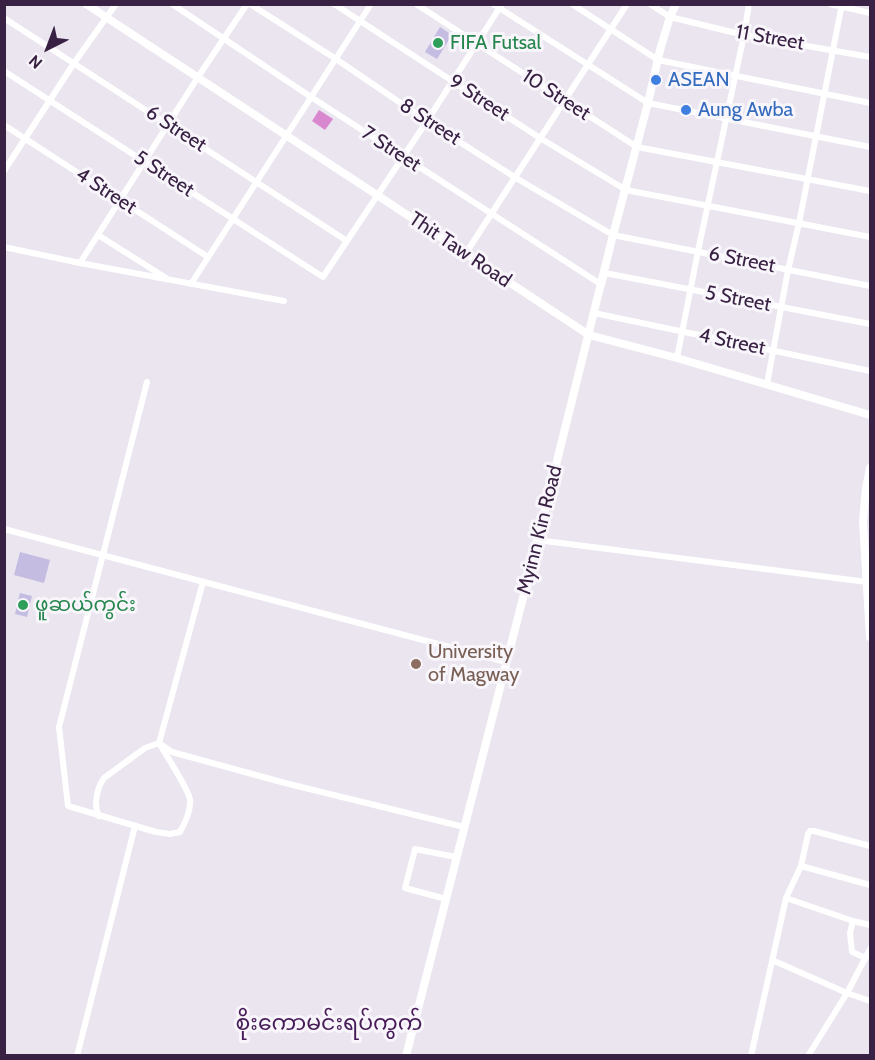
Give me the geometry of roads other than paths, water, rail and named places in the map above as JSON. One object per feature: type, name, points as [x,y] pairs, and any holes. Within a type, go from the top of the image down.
[{"type":"street","name":"Thit Taw Road","points":[[86,4],[589,335],[677,358],[870,415]]},
{"type":"street","points":[[4,171],[74,63],[116,4]]},
{"type":"street","name":"7 Street","points":[[172,4],[311,97],[602,285]]},
{"type":"street","points":[[80,263],[223,38],[249,4]]},
{"type":"street","name":"8 Street","points":[[249,4],[516,178],[613,234]]},
{"type":"street","name":"9 Street","points":[[334,4],[540,138],[626,190]]},
{"type":"street","points":[[191,284],[371,4]]},
{"type":"street","name":"10 Street","points":[[416,4],[637,147]]},
{"type":"street","points":[[572,4],[658,60],[870,102]]},
{"type":"street","points":[[466,254],[627,4]]},
{"type":"street","name":"11 Street","points":[[650,4],[670,17],[744,35],[870,57]]},
{"type":"street","points":[[602,285],[658,60],[676,4]]},
{"type":"street","points":[[677,358],[749,4]]},
{"type":"street","points":[[830,4],[870,13]]},
{"type":"street","points":[[347,241],[477,44],[498,6],[648,103],[870,147]]},
{"type":"street","points":[[767,384],[842,6]]},
{"type":"street","name":"6 Street","points":[[4,18],[347,241]]},
{"type":"street","name":"5 Street","points":[[4,71],[323,277],[347,241]]},
{"type":"street","name":"4 Street","points":[[4,125],[208,257]]},
{"type":"street","points":[[637,147],[870,191]]},
{"type":"street","points":[[626,190],[870,237]]},
{"type":"street","name":"6 Street","points":[[613,234],[870,286]]},
{"type":"street","points":[[98,235],[169,280]]},
{"type":"street","points":[[4,247],[284,301]]},
{"type":"street","name":"5 Street","points":[[604,273],[870,324]]},
{"type":"street","name":"Myinn Kin Road","points":[[406,1056],[602,285]]},
{"type":"street","name":"4 Street","points":[[594,313],[870,371]]},
{"type":"street","points":[[147,382],[59,727],[68,806],[170,834],[180,832],[185,824],[190,800],[159,743],[203,582]]},
{"type":"street","points":[[870,468],[867,506],[863,521],[870,637]]},
{"type":"street","points":[[4,529],[506,662]]},
{"type":"street","points":[[537,540],[867,582]]},
{"type":"street","points":[[99,816],[95,808],[104,778],[145,748],[159,743]]},
{"type":"street","points":[[159,743],[172,752],[285,783],[464,826]]},
{"type":"street","points":[[77,1056],[135,826]]},
{"type":"street","points":[[751,1056],[786,898],[801,866],[808,834],[810,831],[870,846]]},
{"type":"street","points":[[446,899],[405,888],[415,849],[456,857]]},
{"type":"street","points":[[801,866],[870,885]]},
{"type":"street","points":[[786,898],[870,925]]},
{"type":"street","points":[[853,921],[850,933],[852,952],[866,958]]},
{"type":"street","points":[[808,1056],[847,993],[870,949]]},
{"type":"street","points":[[772,960],[870,1001]]},
{"type":"place","name":"FIFA Futsal","points":[[438,43]]},
{"type":"place","name":"ASEAN","points":[[656,80]]},
{"type":"place","name":"Aung Awba","points":[[686,110]]},
{"type":"place","name":"ဖူဆယ်ကွင်း","points":[[23,605]]},
{"type":"place","name":"University of Magway","points":[[416,664]]},
{"type":"district","name":"စိုးကောမင်းရပ်ကွက်","points":[[329,1024]]}]
